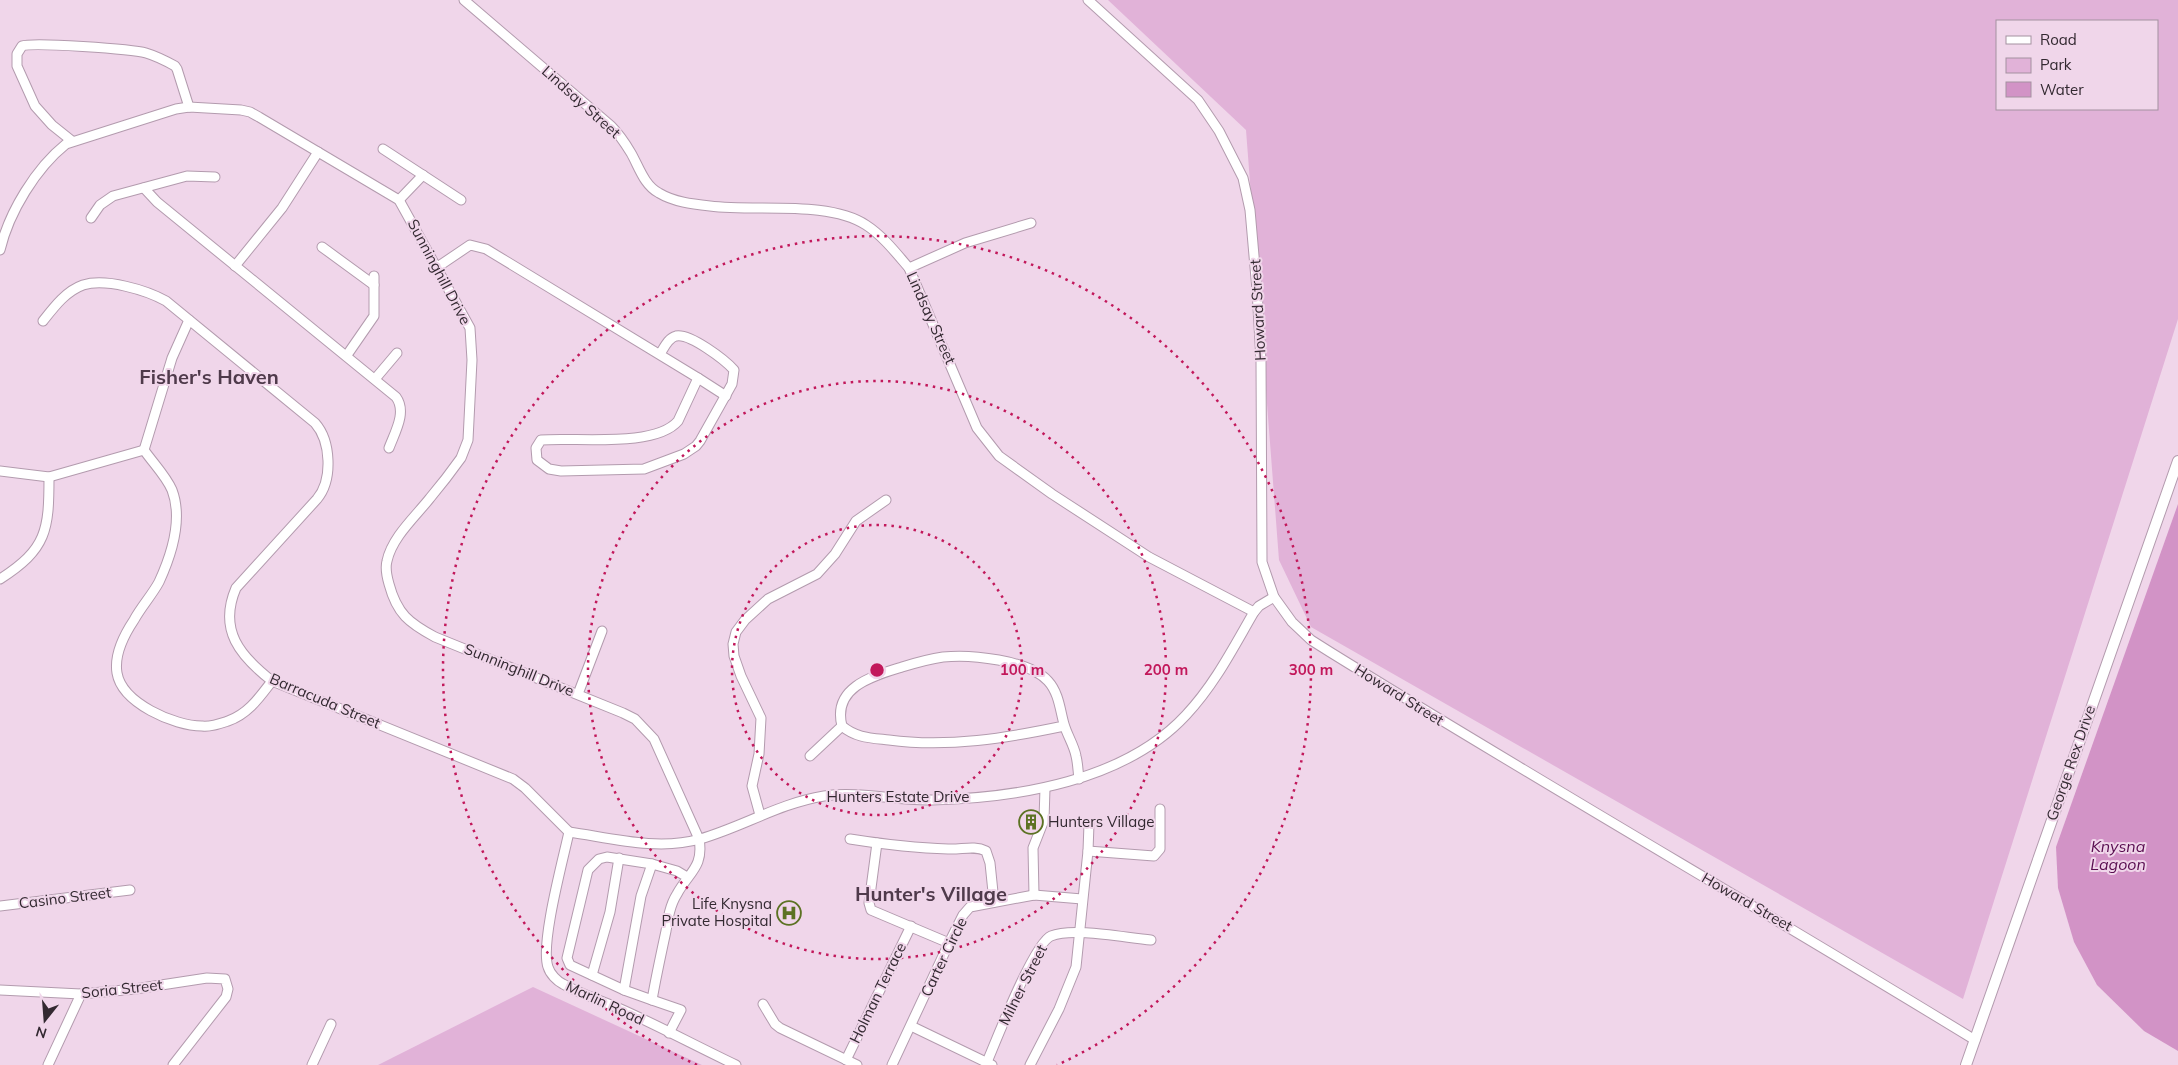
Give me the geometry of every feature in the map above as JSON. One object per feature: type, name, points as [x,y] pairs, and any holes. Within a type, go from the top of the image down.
[{"type":"street","name":"Lindsay Street","points":[[464,0],[611,126],[621,136],[647,184],[658,193],[682,202],[728,209],[820,210],[838,213],[867,226],[893,248],[910,268],[977,428],[999,456],[1052,494],[1148,557],[1254,612]]},
{"type":"street","name":"Howard Street","points":[[1088,0],[1198,100],[1219,131],[1243,178],[1252,226],[1260,334],[1262,562],[1274,597],[1301,631],[1330,652],[1459,732],[1839,957],[1975,1040]]},
{"type":"street","points":[[72,141],[52,125],[35,106],[17,66],[17,54],[22,46],[69,46],[136,52],[153,56],[175,66],[189,107]]},
{"type":"street","points":[[0,250],[12,216],[28,188],[59,150],[72,141],[176,109],[189,107],[250,112],[399,200],[423,175]]},
{"type":"street","points":[[383,149],[461,200]]},
{"type":"street","points":[[235,266],[282,208],[318,152]]},
{"type":"street","points":[[91,218],[105,200],[187,176],[215,177]]},
{"type":"street","points":[[144,188],[156,202],[346,355],[400,403],[402,411],[389,448]]},
{"type":"street","name":"Sunninghill Drive","points":[[399,200],[470,328],[472,360],[466,448],[461,458],[402,533],[390,553],[386,562],[393,598],[400,612],[410,622],[435,636],[623,713],[645,728],[654,739],[700,839]]},
{"type":"street","points":[[910,268],[965,243],[1031,223]]},
{"type":"street","points":[[436,268],[470,245],[486,249],[726,396]]},
{"type":"street","points":[[322,247],[374,280],[374,316],[346,355]]},
{"type":"street","name":"Barracuda Street","points":[[43,321],[66,295],[84,285],[98,283],[153,294],[166,301],[315,423],[326,442],[326,473],[322,493],[242,579],[231,600],[229,617],[232,633],[238,646],[254,667],[272,682],[513,779],[525,788],[569,832]]},
{"type":"street","points":[[144,450],[172,358],[188,320]]},
{"type":"street","points":[[660,354],[675,336],[685,336],[698,343],[734,370],[734,378],[726,396],[696,446],[684,454],[653,466],[612,470],[560,471],[549,469],[537,460],[536,448],[541,440],[649,436],[667,430],[678,421],[698,378]]},
{"type":"street","points":[[375,379],[397,353]]},
{"type":"street","points":[[0,471],[49,477],[144,450]]},
{"type":"street","points":[[144,450],[172,491],[175,507],[175,532],[170,554],[158,584],[126,632],[121,644],[117,672],[121,685],[136,701],[166,718],[201,726],[214,726],[238,717],[253,706],[272,682]]},
{"type":"street","name":"George Rex Drive","points":[[1966,1065],[2178,461]]},
{"type":"street","points":[[0,579],[25,563],[40,543],[48,518],[49,477]]},
{"type":"street","points":[[760,815],[752,786],[759,754],[761,718],[741,676],[734,656],[733,644],[736,632],[745,620],[768,599],[816,574],[835,554],[856,521],[886,500]]},
{"type":"street","name":"Hunters Estate Drive","points":[[569,832],[666,844],[700,839],[804,800],[842,794],[928,800],[966,799],[1045,788],[1079,779],[1140,751],[1184,717],[1218,675],[1254,612],[1259,606],[1274,597]]},
{"type":"street","points":[[578,694],[602,631]]},
{"type":"street","points":[[1064,726],[1005,736],[937,744],[918,744],[858,736],[842,726],[840,716],[843,701],[862,682],[927,660],[962,657],[1024,666],[1042,675],[1055,691],[1064,726],[1076,755],[1079,779]]},
{"type":"street","points":[[810,756],[842,726]]},
{"type":"street","points":[[1034,895],[1034,848],[1044,820],[1045,788]]},
{"type":"street","points":[[1088,852],[1154,856],[1160,849],[1160,809]]},
{"type":"street","points":[[1030,1065],[1074,973],[1080,933],[1089,824]]},
{"type":"street","name":"Marlin Road","points":[[569,832],[546,952],[548,967],[552,975],[561,983],[736,1065]]},
{"type":"street","points":[[652,1000],[673,901],[687,877],[694,872],[699,863],[700,839]]},
{"type":"street","points":[[850,839],[948,849],[976,847],[982,849],[986,851],[990,863],[994,902]]},
{"type":"street","points":[[877,843],[871,910],[949,943]]},
{"type":"street","points":[[669,1033],[681,1010],[624,990],[592,976],[567,962],[588,870],[599,859],[607,857],[619,858],[652,864],[677,871],[687,877]]},
{"type":"street","points":[[592,976],[610,912],[619,858]]},
{"type":"street","points":[[624,990],[642,896],[652,864]]},
{"type":"street","name":"Casino Street","points":[[0,906],[130,890]]},
{"type":"street","name":"Carter Circle","points":[[892,1065],[966,911],[976,905],[1034,895],[1082,898]]},
{"type":"street","name":"Holman Terrace","points":[[846,1060],[911,926]]},
{"type":"street","name":"Milner Street","points":[[989,1064],[1041,945],[1052,935],[1080,933],[1151,940]]},
{"type":"street","name":"Soria Street","points":[[0,990],[81,994],[135,989],[207,978],[225,979],[227,984],[226,997],[173,1065]]},
{"type":"street","points":[[48,1065],[81,994]]},
{"type":"street","points":[[763,1004],[775,1024],[780,1028],[857,1065]]},
{"type":"street","points":[[312,1065],[332,1024]]},
{"type":"street","points":[[911,1026],[989,1064]]},
{"type":"green space","points":[[1108,0],[2178,0],[2178,319],[1963,999],[1311,627],[1279,560],[1246,130]]},
{"type":"green space","points":[[533,987],[702,1065],[378,1065]]},
{"type":"water","name":"Knysna Lagoon","points":[[2178,504],[2178,1051],[2144,1031],[2097,985],[2074,942],[2058,888],[2056,847]]},
{"type":"place","name":"Hunters Village","points":[[1031,822]]},
{"type":"place","name":"Life Knysna Private Hospital","points":[[789,913]]},
{"type":"district","name":"Fisher's Haven","points":[[209,377]]},
{"type":"district","name":"Hunter's Village","points":[[931,894]]}]
